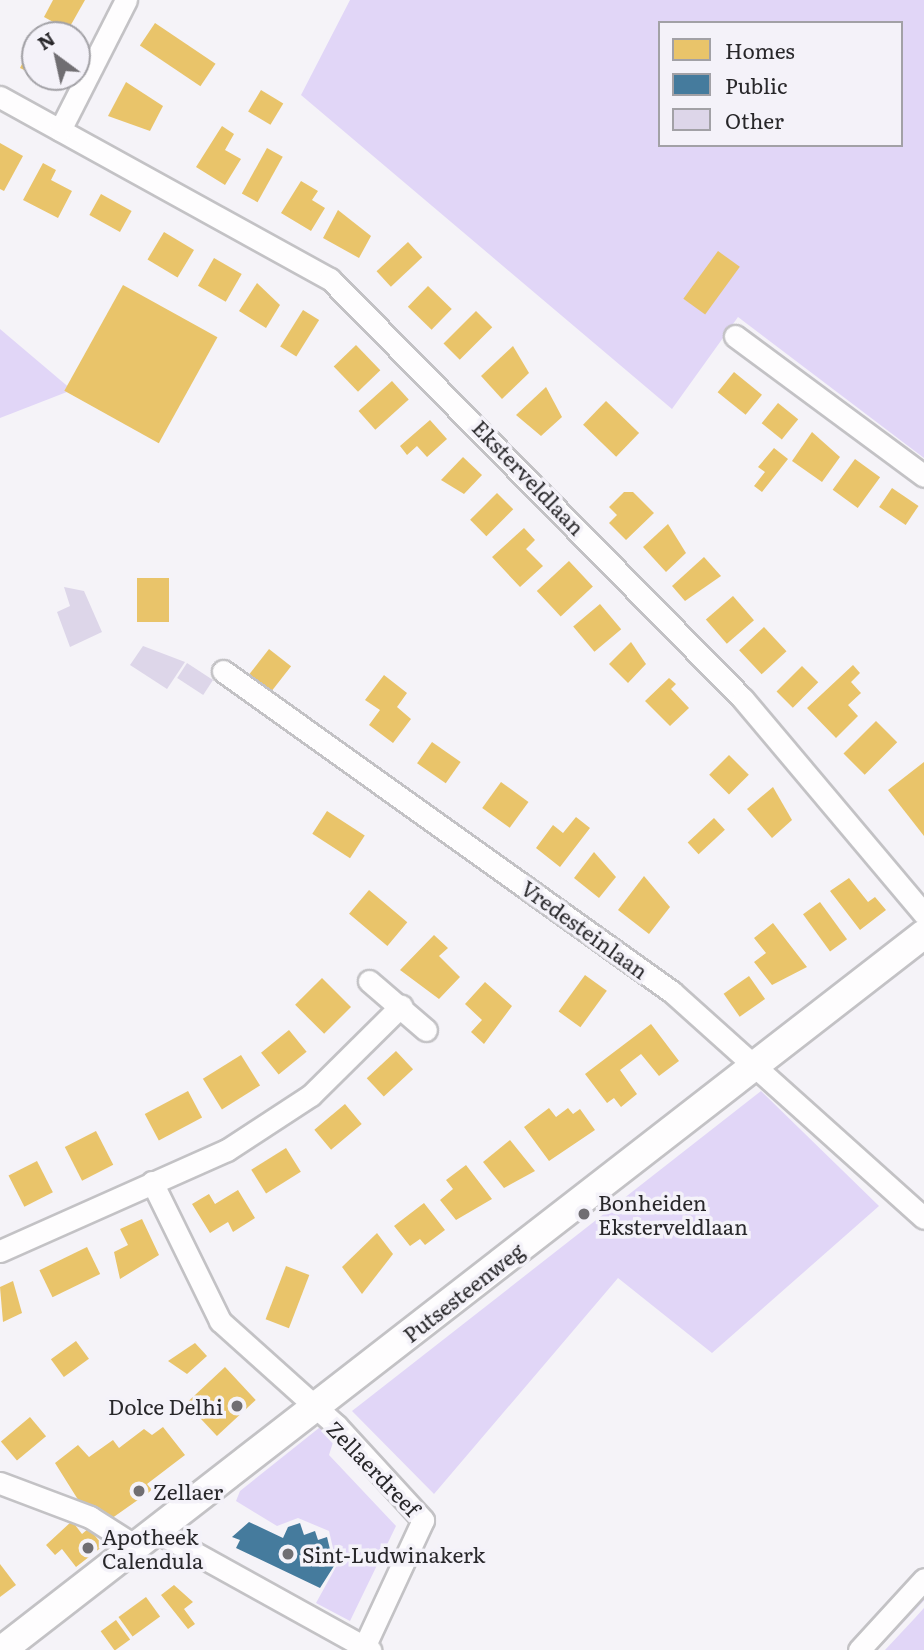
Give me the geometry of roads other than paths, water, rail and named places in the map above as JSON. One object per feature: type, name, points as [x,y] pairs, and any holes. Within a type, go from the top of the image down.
[{"type":"main road","name":"Putsesteenweg","points":[[2,1650],[924,934]]},
{"type":"street","points":[[60,130],[126,0]]},
{"type":"street","name":"Eksterveldlaan","points":[[0,97],[330,279],[385,327],[743,699],[924,914]]},
{"type":"street","points":[[735,336],[924,476]]},
{"type":"street","name":"Vredesteinlaan","points":[[223,671],[672,992],[924,1218]]},
{"type":"street","points":[[369,981],[426,1030]]},
{"type":"street","points":[[0,1251],[227,1150],[312,1095],[401,1006]]},
{"type":"street","name":"Zellaerdreef","points":[[0,1483],[147,1539],[367,1648],[423,1520],[336,1425],[313,1408],[220,1321],[152,1182]]},
{"type":"street","points":[[859,1650],[924,1579]]},
{"type":"waterway","points":[[873,1650],[924,1596]]},
{"type":"place","name":"Bonheiden Eksterveldlaan","points":[[584,1214]]},
{"type":"place","name":"Dolce Delhi","points":[[237,1406]]},
{"type":"place","name":"Zellaer","points":[[139,1491]]},
{"type":"place","name":"Apotheek Calendula","points":[[88,1548]]},
{"type":"place","name":"Sint-Ludwinakerk","points":[[288,1554]]}]
